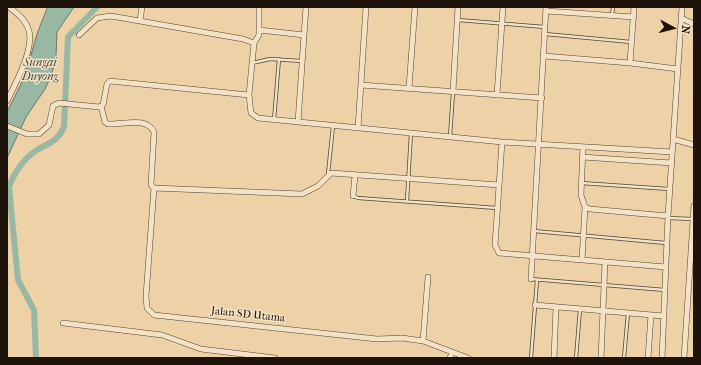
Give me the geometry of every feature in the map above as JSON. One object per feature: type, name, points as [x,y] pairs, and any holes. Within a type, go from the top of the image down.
[{"type":"street","points":[[7,101],[18,81],[29,43],[27,26],[20,15],[8,7]]},
{"type":"street","points":[[140,20],[142,7]]},
{"type":"street","points":[[259,7],[260,30],[254,43],[249,95],[251,113],[254,116],[274,120],[502,142],[672,152]]},
{"type":"street","points":[[298,122],[306,7]]},
{"type":"street","points":[[358,128],[366,7]]},
{"type":"street","points":[[409,88],[415,7]]},
{"type":"street","points":[[453,91],[458,7]]},
{"type":"street","points":[[497,95],[503,7]]},
{"type":"street","points":[[590,7],[590,14]]},
{"type":"street","points":[[630,63],[634,7]]},
{"type":"street","points":[[662,358],[668,217],[682,7]]},
{"type":"street","points":[[531,279],[546,9],[634,17]]},
{"type":"street","points":[[79,35],[102,17],[111,16],[243,39],[254,43]]},
{"type":"street","points":[[681,18],[694,24]]},
{"type":"street","points":[[260,30],[304,35]]},
{"type":"street","points":[[544,56],[630,63],[678,69]]},
{"type":"street","points":[[7,126],[35,135],[44,131],[49,125],[53,106],[59,103],[101,106],[107,84],[110,80],[249,95]]},
{"type":"street","points":[[361,85],[542,98]]},
{"type":"street","name":"Jalan SD Utama","points":[[101,106],[105,122],[108,124],[144,123],[152,128],[154,132],[151,185],[154,188],[146,296],[147,308],[154,315],[377,339],[402,338],[423,341],[468,358]]},
{"type":"street","points":[[673,139],[694,145]]},
{"type":"street","points":[[502,142],[497,208],[496,250],[504,254],[666,267]]},
{"type":"street","points":[[582,146],[580,183],[584,207],[582,260]]},
{"type":"street","points":[[582,157],[672,163]]},
{"type":"street","points":[[154,188],[302,194],[318,186],[328,174],[332,173],[499,185]]},
{"type":"street","points":[[353,196],[355,175]]},
{"type":"street","points":[[684,358],[692,276],[694,206]]},
{"type":"street","points":[[584,207],[590,209],[668,217]]},
{"type":"street","points":[[601,358],[604,311],[603,285],[606,262]]},
{"type":"street","points":[[423,341],[428,277]]},
{"type":"street","points":[[535,305],[664,316]]},
{"type":"street","points":[[554,358],[556,307]]},
{"type":"street","points":[[648,358],[652,315]]},
{"type":"street","points":[[63,323],[162,335],[208,350],[275,358]]},
{"type":"street","points":[[450,358],[452,352]]},
{"type":"lane","points":[[612,16],[613,7]]},
{"type":"lane","points":[[458,20],[502,22],[545,27]]},
{"type":"lane","points":[[545,34],[632,42]]},
{"type":"lane","points":[[252,63],[264,59],[302,61]]},
{"type":"lane","points":[[274,120],[279,59]]},
{"type":"lane","points":[[450,137],[453,91]]},
{"type":"lane","points":[[328,174],[333,125]]},
{"type":"lane","points":[[406,201],[412,133]]},
{"type":"lane","points":[[580,183],[670,190]]},
{"type":"lane","points":[[353,196],[358,198],[497,208]]},
{"type":"lane","points":[[668,217],[693,219]]},
{"type":"lane","points":[[534,231],[667,243]]},
{"type":"lane","points":[[531,279],[665,290]]},
{"type":"lane","points":[[531,358],[537,280]]},
{"type":"lane","points":[[576,358],[580,309]]},
{"type":"lane","points":[[624,358],[628,313]]},
{"type":"water","name":"Sungai Duyong","points":[[48,7],[74,7],[57,32],[56,56],[52,74],[45,89],[26,117],[7,158],[7,112],[21,84],[37,34]]},
{"type":"waterway","points":[[36,358],[34,310],[18,280],[9,187],[16,171],[24,161],[37,150],[56,139],[62,132],[64,127],[68,37],[97,7]]}]
